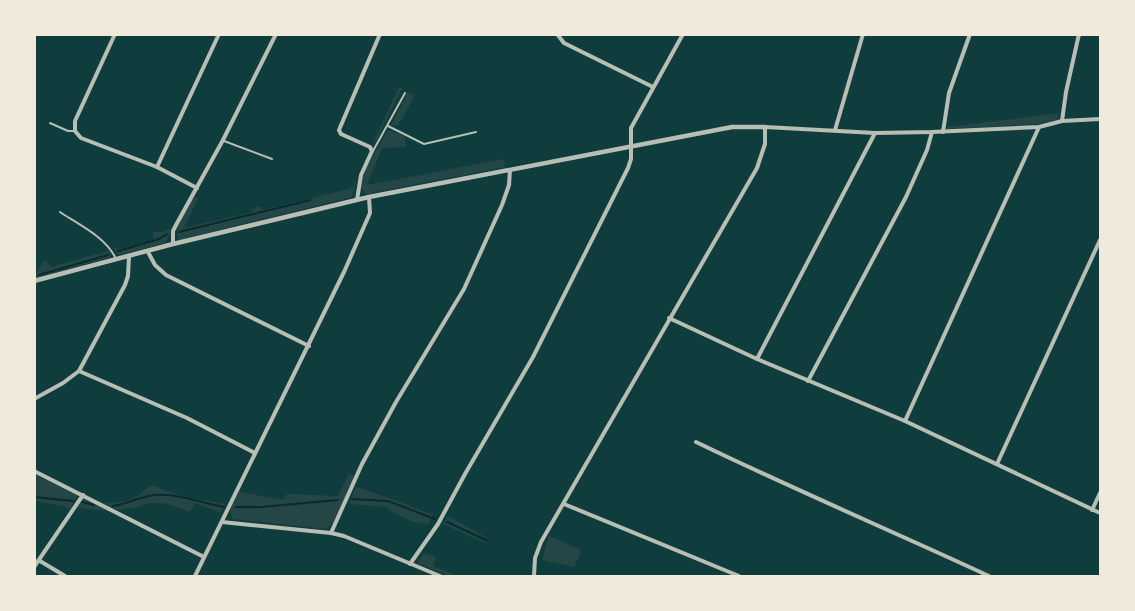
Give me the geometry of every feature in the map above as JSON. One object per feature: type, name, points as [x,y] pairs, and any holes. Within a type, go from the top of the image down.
[{"type":"street","points":[[115,34],[75,121],[75,131],[81,138],[157,167],[197,188]]},
{"type":"street","points":[[157,167],[219,34]]},
{"type":"street","points":[[173,244],[173,231],[223,140],[276,34]]},
{"type":"street","points":[[357,200],[361,175],[372,151],[370,147],[341,134],[339,130],[380,34]]},
{"type":"street","points":[[556,34],[564,43],[653,87]]},
{"type":"street","points":[[410,564],[438,524],[533,357],[628,168],[631,128],[683,34]]},
{"type":"street","points":[[836,130],[863,34]]},
{"type":"street","points":[[943,132],[949,93],[970,34]]},
{"type":"street","points":[[1062,121],[1079,34]]},
{"type":"street","points":[[34,281],[173,244],[369,197],[732,127],[943,132],[1039,127],[1062,121],[1101,119]]},
{"type":"street","points":[[534,576],[535,558],[541,542],[757,168],[765,144],[765,127]]},
{"type":"street","points":[[906,421],[1039,127]]},
{"type":"street","points":[[757,359],[875,132]]},
{"type":"street","points":[[808,381],[906,197],[932,132]]},
{"type":"street","points":[[331,533],[367,454],[464,289],[502,205],[509,185],[510,169]]},
{"type":"street","points":[[195,576],[309,346],[360,237],[370,208],[369,197]]},
{"type":"street","points":[[997,464],[1101,240]]},
{"type":"street","points":[[148,252],[155,265],[166,275],[309,346]]},
{"type":"street","points":[[34,399],[63,383],[79,370],[126,285],[129,256]]},
{"type":"street","points":[[669,318],[757,359],[906,421],[1101,513]]},
{"type":"street","points":[[79,370],[204,426],[255,453]]},
{"type":"street","points":[[696,441],[781,484],[989,576]]},
{"type":"street","points":[[34,471],[204,557]]},
{"type":"street","points":[[1092,510],[1101,492]]},
{"type":"street","points":[[34,567],[83,495]]},
{"type":"street","points":[[564,504],[739,576]]},
{"type":"street","points":[[222,522],[344,536],[440,576]]},
{"type":"street","points":[[40,561],[65,576]]},
{"type":"lane","points":[[372,151],[405,93]]},
{"type":"lane","points":[[50,123],[68,131],[75,131]]},
{"type":"lane","points":[[388,126],[424,144],[476,132]]},
{"type":"lane","points":[[223,140],[272,159]]},
{"type":"lane","points":[[60,212],[109,247],[116,259]]},
{"type":"shaded area","points":[[399,87],[402,88],[373,143]]},
{"type":"shaded area","points":[[408,92],[415,95],[398,126],[391,125]]},
{"type":"shaded area","points":[[1059,113],[1057,120],[1038,124],[947,129],[947,127]]},
{"type":"shaded area","points":[[388,130],[404,136],[407,147],[382,148],[367,185],[504,159],[505,167],[366,194],[360,187],[366,168]]},
{"type":"shaded area","points":[[357,175],[352,197],[179,240],[179,223],[193,197],[198,198],[184,228],[252,212],[259,206],[264,210],[348,189],[353,187]]},
{"type":"shaded area","points":[[171,230],[165,243],[119,255],[111,245],[117,249],[153,240],[153,232],[163,232]]},
{"type":"shaded area","points":[[108,251],[111,257],[36,278],[37,271],[45,260],[51,267]]},
{"type":"shaded area","points":[[349,474],[354,476],[334,521],[326,529],[232,519],[230,509],[239,492],[283,500],[287,494],[338,496]]},
{"type":"shaded area","points":[[34,475],[77,495],[70,510],[64,506],[35,501]]},
{"type":"shaded area","points":[[151,485],[182,496],[225,504],[221,513],[195,503],[190,512],[161,503],[149,503],[141,507],[118,510],[104,503],[129,500]]},
{"type":"shaded area","points":[[356,487],[433,515],[428,524],[413,522],[388,510],[388,507],[349,504]]},
{"type":"shaded area","points":[[83,499],[109,511],[77,508]]},
{"type":"shaded area","points":[[448,516],[487,538],[485,543],[443,524]]},
{"type":"shaded area","points":[[549,536],[582,550],[574,567],[542,560]]},
{"type":"shaded area","points":[[424,553],[436,556],[433,566],[458,576],[450,576],[417,563]]},
{"type":"waterway","points":[[179,232],[311,200]]},
{"type":"waterway","points":[[118,251],[159,239],[167,234]]},
{"type":"waterway","points":[[39,275],[108,255]]},
{"type":"waterway","points":[[113,506],[145,497],[167,495],[224,507]]},
{"type":"waterway","points":[[34,497],[73,501]]},
{"type":"waterway","points":[[352,499],[388,501],[435,519]]},
{"type":"waterway","points":[[236,507],[338,500]]},
{"type":"waterway","points":[[82,502],[94,505]]},
{"type":"waterway","points":[[447,522],[486,540]]}]
